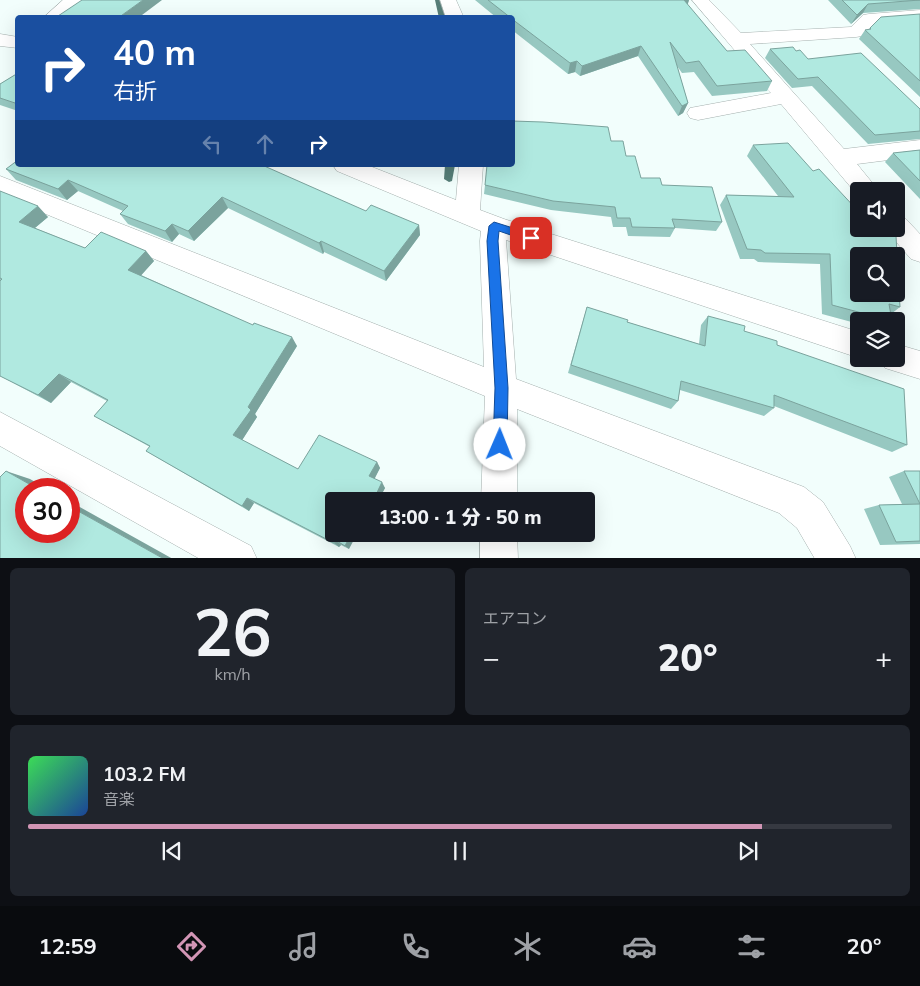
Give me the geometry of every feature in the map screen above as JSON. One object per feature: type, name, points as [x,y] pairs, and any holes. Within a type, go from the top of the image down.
[{"type":"street","points":[[55,15],[74,0]]},
{"type":"street","points":[[448,0],[453,15]]},
{"type":"street","points":[[700,0],[736,39],[858,182]]},
{"type":"street","points":[[736,39],[848,41],[868,19],[920,15]]},
{"type":"street","points":[[0,40],[15,43]]},
{"type":"street","points":[[698,113],[784,97]]},
{"type":"street","points":[[838,158],[920,148]]},
{"type":"street","points":[[350,167],[481,220],[850,342]]},
{"type":"street","points":[[471,167],[481,220],[493,241],[501,388],[500,492]]},
{"type":"street","points":[[4,175],[501,388],[791,500],[810,515],[837,558]]},
{"type":"street","points":[[905,235],[920,252]]},
{"type":"street","points":[[905,361],[920,366]]},
{"type":"street","points":[[0,428],[238,558]]},
{"type":"street","points":[[499,542],[499,558]]},
{"type":"building","points":[[82,0],[143,0],[122,15],[60,15]]},
{"type":"building","points":[[488,0],[684,0],[727,51],[745,50],[772,81],[717,86],[699,61],[686,63],[670,42],[688,103],[682,106],[641,46],[582,66],[577,61],[570,63],[515,21],[515,15],[507,15]]},
{"type":"building","points":[[842,0],[920,0],[868,4],[857,15]]},
{"type":"building","points":[[920,14],[920,81],[865,30],[871,29],[881,17]]},
{"type":"building","points":[[793,47],[796,51],[800,50],[808,59],[861,53],[920,109],[920,131],[875,135],[818,77],[798,79],[770,49]]},
{"type":"building","points":[[15,75],[15,103],[0,98],[0,84]]},
{"type":"building","points":[[515,121],[608,127],[611,141],[623,141],[626,156],[635,156],[641,178],[660,178],[662,185],[712,187],[722,222],[672,219],[675,228],[632,227],[630,218],[617,218],[615,207],[553,201],[485,185],[487,167],[515,167]]},
{"type":"building","points":[[788,143],[813,171],[819,169],[850,202],[850,237],[896,237],[897,247],[850,247],[850,302],[900,302],[900,307],[889,304],[890,312],[858,312],[832,305],[830,254],[765,253],[761,250],[747,249],[726,195],[794,197],[753,145]]},
{"type":"building","points":[[920,150],[920,181],[893,153]]},
{"type":"building","points":[[15,162],[15,167],[267,167],[366,211],[371,205],[419,225],[384,271],[321,241],[319,243],[222,197],[188,231],[172,224],[165,231],[120,214],[128,206],[68,180],[58,189],[6,169]]},
{"type":"building","points":[[0,191],[38,206],[19,222],[85,248],[101,232],[146,251],[128,270],[253,325],[254,323],[292,337],[248,407],[251,410],[233,435],[298,469],[319,435],[377,462],[369,476],[382,482],[377,492],[325,492],[325,538],[247,498],[242,506],[146,451],[150,446],[94,416],[108,400],[59,374],[38,395],[0,376],[0,281],[2,279],[0,278]]},
{"type":"building","points":[[587,307],[628,320],[627,322],[705,346],[708,316],[745,326],[744,331],[777,341],[777,345],[904,389],[907,445],[774,395],[774,408],[681,381],[678,401],[571,365]]},
{"type":"building","points":[[6,471],[18,478],[15,478],[15,543],[80,543],[80,512],[162,558],[0,558],[0,477]]},
{"type":"building","points":[[904,471],[920,471],[920,504]]},
{"type":"building","points":[[920,504],[920,541],[896,542],[879,505]]},
{"type":"building","points":[[339,542],[347,542],[345,546]]},
{"type":"waterway","points":[[438,0],[442,15]]},
{"type":"waterway","points":[[449,179],[450,167]]},
{"type":"route","points":[[500,445],[501,388],[493,241],[494,226],[531,238]]}]
